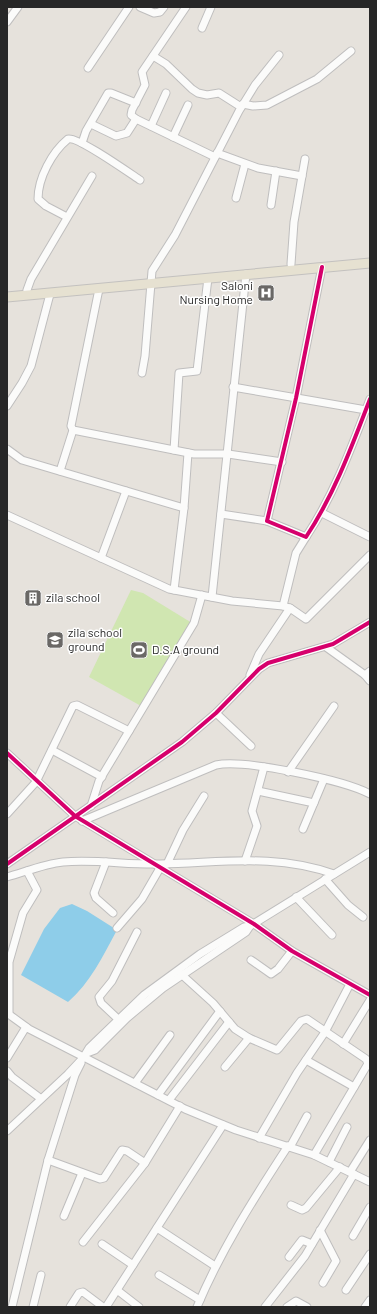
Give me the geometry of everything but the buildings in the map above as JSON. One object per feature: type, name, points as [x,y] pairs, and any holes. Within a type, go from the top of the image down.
[{"type":"main road","points":[[7,291],[151,280],[291,264],[370,257]]},
{"type":"main road","points":[[7,297],[99,289],[151,280],[208,278],[370,263]]},
{"type":"street","points":[[7,22],[18,7]]},
{"type":"street","points":[[88,68],[129,7]]},
{"type":"street","points":[[140,7],[154,13],[160,12],[164,7]]},
{"type":"street","points":[[186,7],[142,72],[145,85],[131,113],[136,119],[173,137],[216,155],[245,164],[302,176]]},
{"type":"street","points":[[202,28],[211,7]]},
{"type":"street","points":[[153,56],[166,64],[198,93],[207,95],[219,93],[242,105],[253,106],[267,104],[317,79],[328,72],[351,51]]},
{"type":"street","points":[[142,373],[145,356],[152,271],[175,235],[242,105],[255,85],[279,55]]},
{"type":"street","points":[[82,143],[90,124],[108,94],[111,93],[136,103]]},
{"type":"street","points":[[151,126],[166,93]]},
{"type":"street","points":[[173,137],[188,105]]},
{"type":"street","points":[[90,124],[116,136],[127,133],[136,119]]},
{"type":"street","points":[[67,217],[40,201],[38,192],[43,175],[50,161],[63,143],[71,138],[82,143],[140,180]]},
{"type":"street","points":[[291,264],[294,222],[305,160]]},
{"type":"street","points":[[236,198],[245,164]]},
{"type":"street","points":[[271,205],[276,171]]},
{"type":"street","points":[[27,290],[30,279],[92,176]]},
{"type":"street","points":[[267,521],[296,398],[322,267]]},
{"type":"street","points":[[212,597],[246,274]]},
{"type":"street","points":[[174,450],[179,373],[197,371],[208,278]]},
{"type":"street","points":[[60,471],[73,430],[71,426],[99,289]]},
{"type":"street","points":[[7,406],[31,366],[50,294]]},
{"type":"street","points":[[233,387],[366,410]]},
{"type":"street","points":[[283,606],[296,554],[322,513],[370,399]]},
{"type":"street","points":[[73,430],[188,453],[228,454],[282,462]]},
{"type":"street","points":[[7,449],[22,460],[184,508]]},
{"type":"street","points":[[174,590],[184,508],[188,453]]},
{"type":"street","points":[[101,558],[126,491]]},
{"type":"street","points":[[322,513],[370,537]]},
{"type":"street","points":[[221,514],[267,521],[306,537]]},
{"type":"street","points":[[7,515],[174,590],[212,597],[283,606],[290,608],[306,619],[370,555]]},
{"type":"street","points":[[91,806],[102,777],[194,623],[202,595]]},
{"type":"street","points":[[249,679],[259,654],[290,608]]},
{"type":"street","points":[[7,864],[182,742],[216,714],[259,669],[268,663],[326,647],[370,622]]},
{"type":"street","points":[[326,647],[367,673],[370,681]]},
{"type":"street","points":[[7,814],[36,782],[75,704],[129,732]]},
{"type":"street","points":[[288,772],[334,706]]},
{"type":"street","points":[[216,714],[251,746]]},
{"type":"street","points":[[52,750],[102,777]]},
{"type":"street","points":[[7,753],[36,782],[82,821],[160,866],[292,951],[370,995]]},
{"type":"street","points":[[82,821],[216,764],[234,762],[324,779],[358,787],[368,791]]},
{"type":"street","points":[[245,860],[257,826],[252,811],[264,767]]},
{"type":"street","points":[[303,829],[324,779]]},
{"type":"street","points":[[258,791],[314,803]]},
{"type":"street","points":[[118,928],[142,899],[160,866],[204,796]]},
{"type":"street","points":[[8,1129],[85,1056],[96,1050],[127,1018],[181,974],[246,932],[252,925],[370,852]]},
{"type":"street","points":[[7,876],[61,863],[106,862],[160,866],[224,860],[279,861],[316,868],[334,874]]},
{"type":"street","points":[[106,862],[94,893],[96,898],[113,913]]},
{"type":"street","points":[[28,871],[37,890],[23,913],[9,962],[8,1014],[26,1027],[180,1106],[223,1125],[314,1155],[370,1182]]},
{"type":"street","points":[[325,879],[348,905],[363,917]]},
{"type":"street","points":[[296,897],[332,935]]},
{"type":"street","points":[[12,1307],[48,1160],[75,1075],[89,1048],[118,1019],[173,973],[244,927],[252,925]]},
{"type":"street","points":[[118,1019],[101,1003],[99,997],[112,981],[138,932]]},
{"type":"street","points":[[251,960],[264,971],[271,974],[278,969],[292,951]]},
{"type":"street","points":[[181,974],[220,1011],[235,1029],[249,1038],[276,1050],[286,1042],[304,1019],[307,1019],[367,1062],[366,1067],[314,1155]]},
{"type":"street","points":[[259,1138],[297,1073],[325,1032],[350,984]]},
{"type":"street","points":[[343,1044],[370,1000]]},
{"type":"street","points":[[158,1095],[220,1011]]},
{"type":"street","points":[[168,1100],[229,1022]]},
{"type":"street","points":[[7,1058],[26,1027]]},
{"type":"street","points":[[135,1083],[170,1035]]},
{"type":"street","points":[[225,1067],[249,1038]]},
{"type":"street","points":[[306,1060],[354,1087]]},
{"type":"street","points":[[7,1071],[12,1077],[40,1098]]},
{"type":"street","points":[[83,1242],[145,1163],[180,1106]]},
{"type":"street","points":[[159,1275],[199,1304],[215,1266],[246,1210],[289,1146],[307,1116]]},
{"type":"street","points":[[70,1307],[81,1292],[85,1293],[104,1307],[133,1266],[223,1125]]},
{"type":"street","points":[[329,1162],[347,1128]]},
{"type":"street","points":[[265,1307],[292,1274],[312,1244],[370,1140]]},
{"type":"street","points":[[48,1160],[102,1179],[122,1150],[127,1151],[145,1163]]},
{"type":"street","points":[[291,1205],[302,1210],[306,1208],[340,1167]]},
{"type":"street","points":[[64,1216],[82,1173]]},
{"type":"street","points":[[353,1236],[370,1207]]},
{"type":"street","points":[[157,1228],[215,1266]]},
{"type":"street","points":[[320,1230],[336,1261],[323,1283]]},
{"type":"street","points":[[289,1258],[302,1240],[312,1244]]},
{"type":"street","points":[[102,1244],[133,1266]]},
{"type":"street","points":[[346,1290],[370,1254]]},
{"type":"street","points":[[33,1307],[41,1275]]},
{"type":"street","points":[[117,1290],[139,1307]]},
{"type":"street","points":[[365,1307],[370,1300]]},
{"type":"street","points":[[287,1307],[296,1301],[307,1307]]},
{"type":"green space","name":"D.S.A ground","points":[[131,590],[143,593],[192,623],[141,706],[89,677]]},
{"type":"water","points":[[72,904],[87,911],[117,930],[89,978],[76,995],[68,1002],[21,975],[44,929],[60,908]]},
{"type":"cycle path","points":[[322,267],[296,398],[267,521],[306,537],[334,487],[370,399]]},
{"type":"cycle path","points":[[7,864],[182,742],[216,713],[259,669],[268,663],[333,644],[370,622]]},
{"type":"cycle path","points":[[7,753],[75,816],[254,924],[292,951],[370,995]]},
{"type":"place","name":"Saloni Nursing Home","points":[[266,293]]},
{"type":"place","name":"zila school","points":[[33,598]]},
{"type":"place","name":"zila school ground","points":[[55,640]]},
{"type":"place","name":"D.S.A ground","points":[[139,650]]}]
